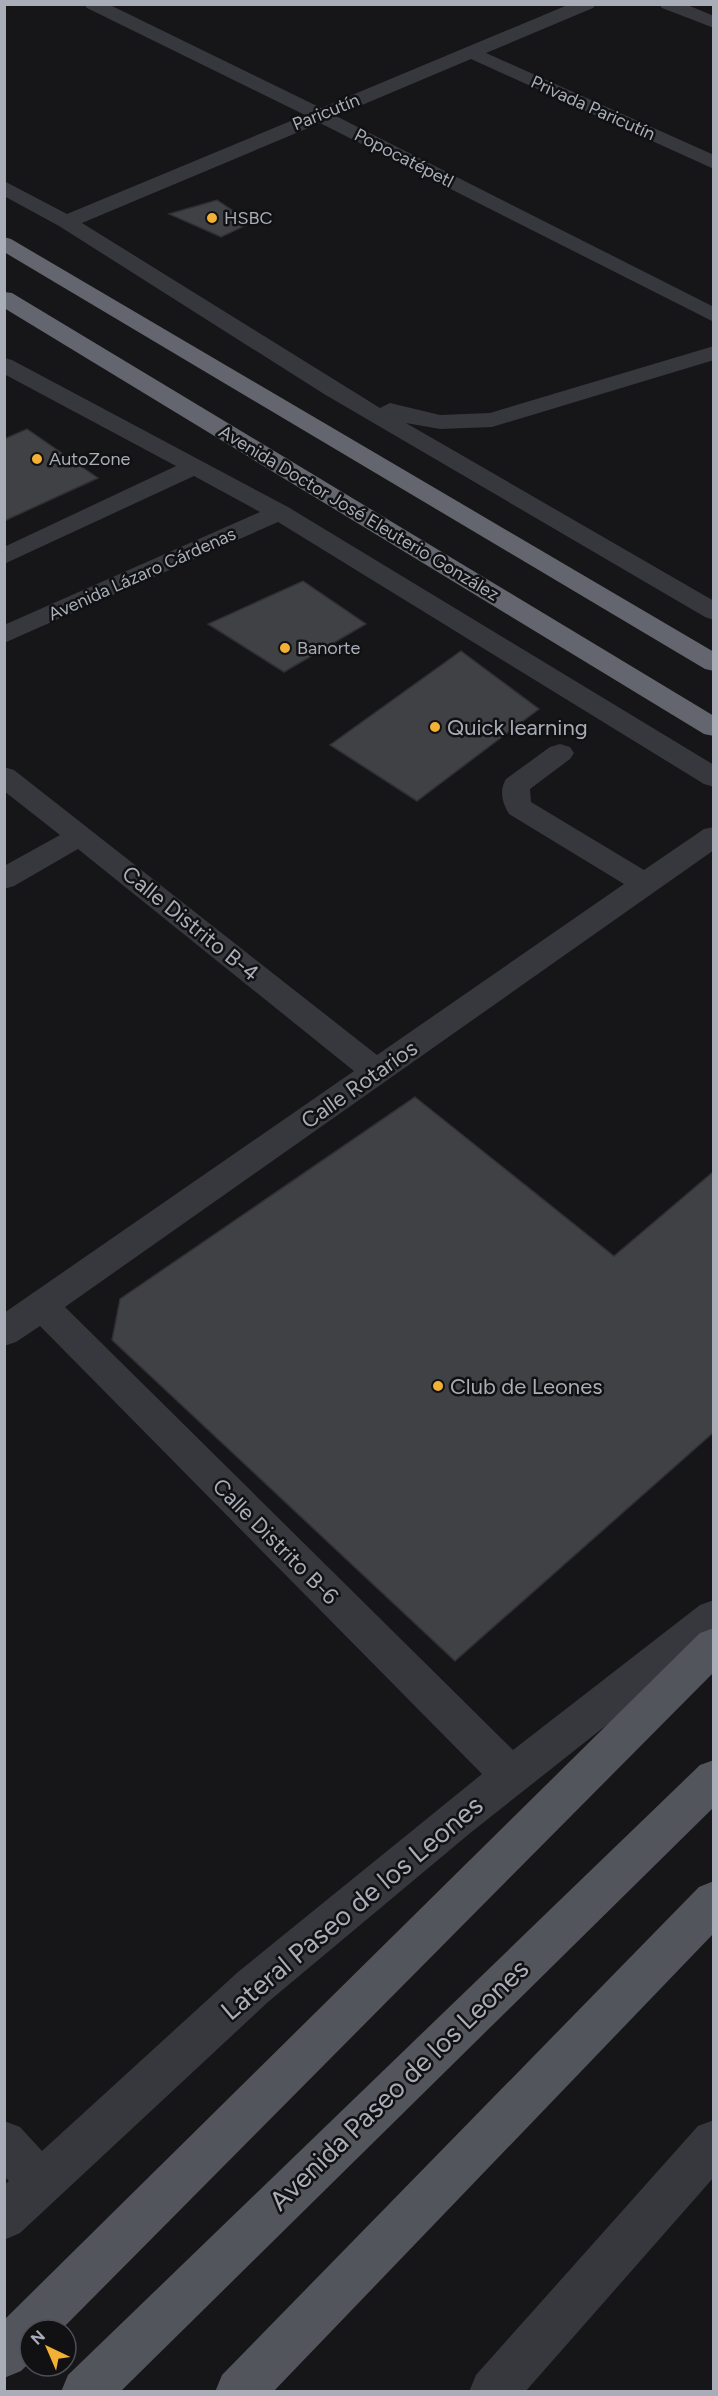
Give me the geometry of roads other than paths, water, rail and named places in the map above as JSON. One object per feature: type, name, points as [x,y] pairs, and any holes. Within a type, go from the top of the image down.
[{"type":"highway","points":[[4,243],[714,663]]},
{"type":"highway","name":"Avenida Doctor José Eleuterio González","points":[[4,298],[714,728]]},
{"type":"main road","points":[[4,2354],[714,1645]]},
{"type":"main road","name":"Avenida Paseo de los Leones","points":[[85,2391],[714,1779]]},
{"type":"main road","points":[[239,2391],[714,1902]]},
{"type":"street","name":"Popocatépetl","points":[[93,4],[319,115],[714,316]]},
{"type":"street","name":"Paricutín","points":[[66,222],[587,4]]},
{"type":"street","points":[[668,4],[714,24]]},
{"type":"street","name":"Privada Paricutín","points":[[472,53],[714,163]]},
{"type":"street","points":[[4,187],[66,222],[332,389],[562,526],[714,612]]},
{"type":"street","points":[[332,389],[399,414],[434,423],[459,424],[492,420],[714,354]]},
{"type":"street","points":[[4,364],[279,512],[714,778]]},
{"type":"street","points":[[4,557],[194,467]]},
{"type":"street","name":"Avenida Lázaro Cárdenas","points":[[4,635],[279,512]]},
{"type":"street","points":[[560,753],[516,785],[515,795],[519,807],[645,884]]},
{"type":"street","name":"Calle Distrito B-4","points":[[4,776],[376,1072]]},
{"type":"street","points":[[4,879],[81,835]]},
{"type":"street","name":"Calle Rotarios","points":[[4,1332],[645,884],[708,848]]},
{"type":"street","name":"Calle Distrito B-6","points":[[42,1306],[511,1776]]},
{"type":"street","name":"Lateral Paseo de los Leones","points":[[4,2217],[253,1987],[511,1776],[714,1617]]},
{"type":"street","points":[[494,2391],[714,2142]]},
{"type":"street","points":[[4,2143],[42,2183]]},
{"type":"place","name":"HSBC","points":[[212,218]]},
{"type":"place","name":"AutoZone","points":[[37,459]]},
{"type":"place","name":"Banorte","points":[[285,648]]},
{"type":"place","name":"Quick learning","points":[[435,727]]},
{"type":"place","name":"Club de Leones","points":[[438,1386]]}]
